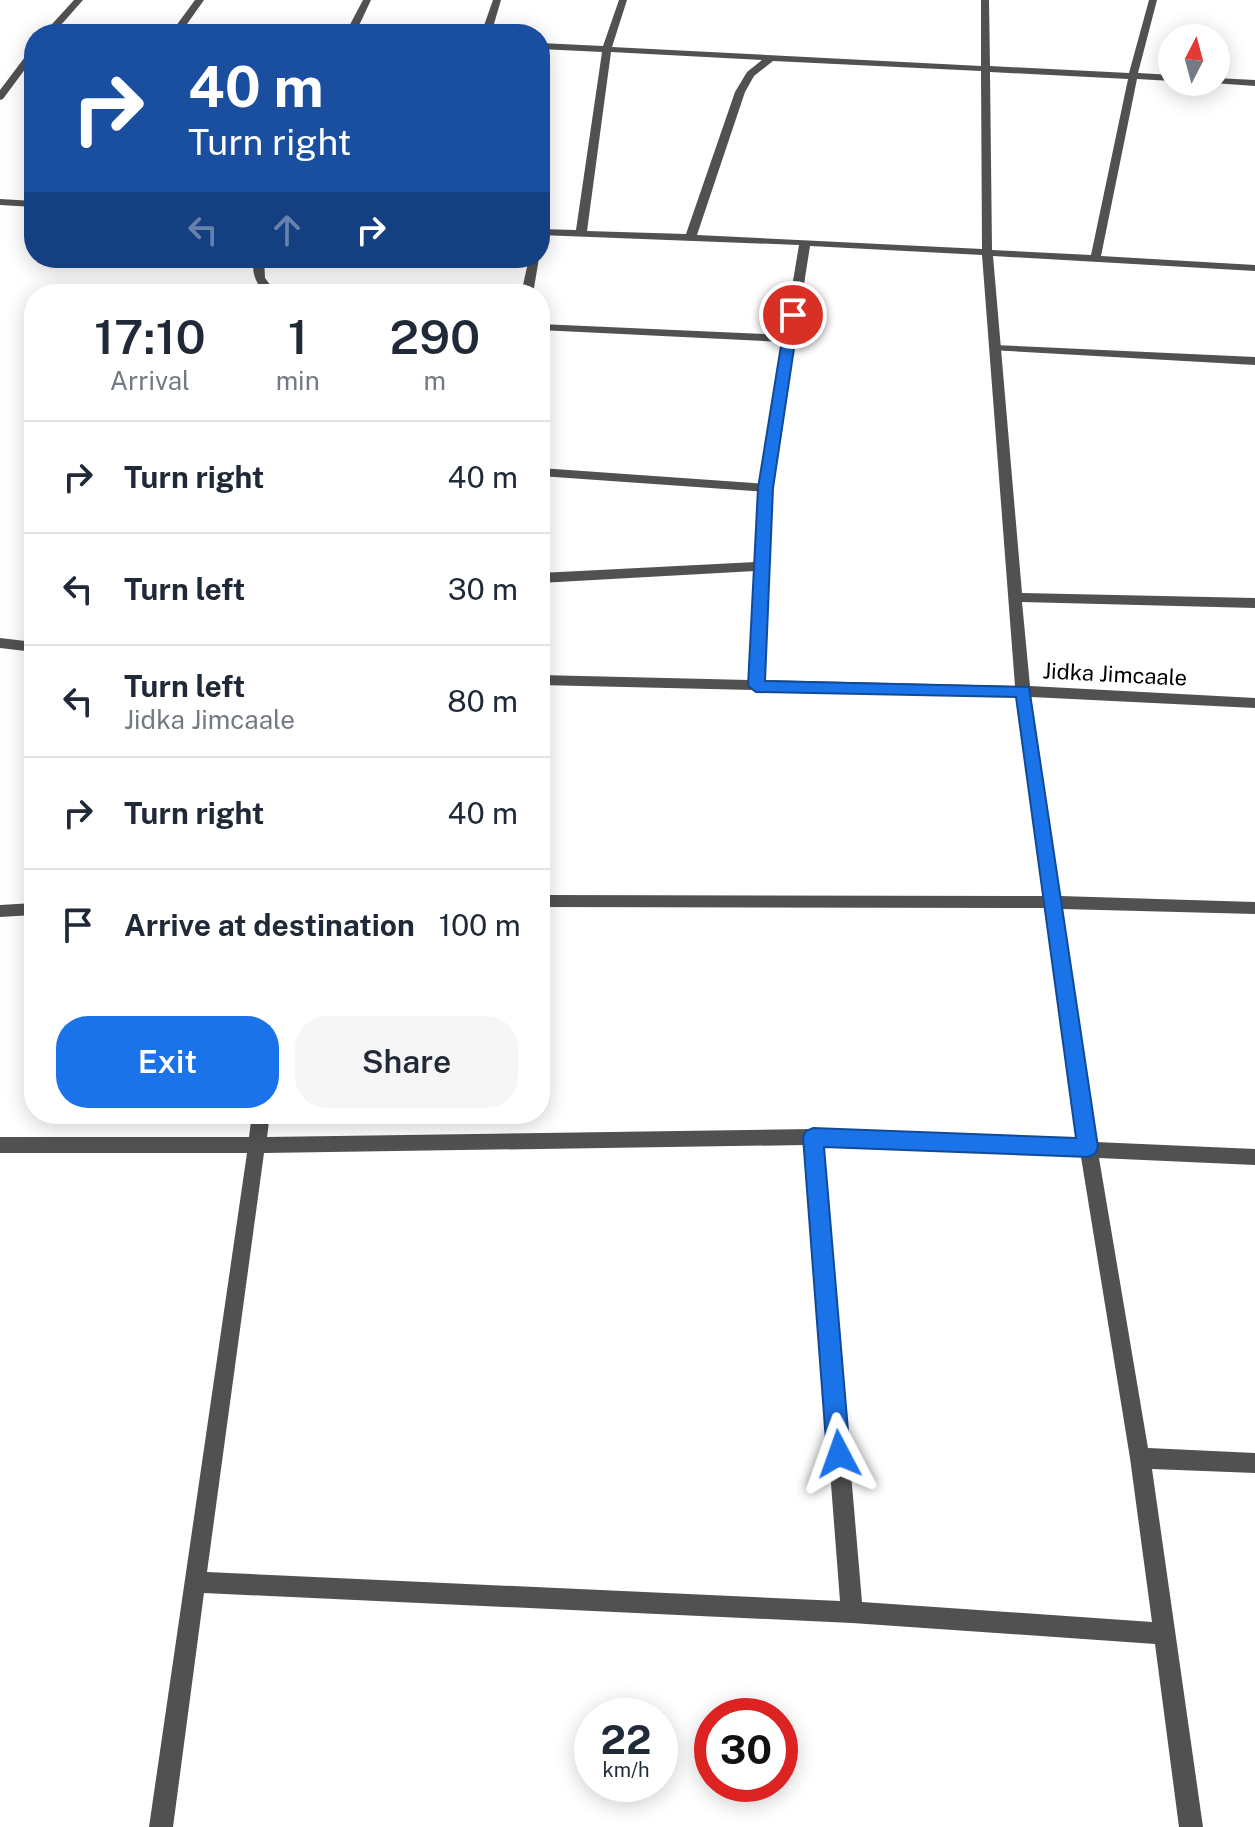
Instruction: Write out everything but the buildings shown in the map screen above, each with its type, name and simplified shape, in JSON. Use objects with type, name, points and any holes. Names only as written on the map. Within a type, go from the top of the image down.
[{"type":"street","points":[[57,24],[79,0]]},
{"type":"street","points":[[182,24],[200,0]]},
{"type":"street","points":[[355,24],[367,0]]},
{"type":"street","points":[[489,24],[497,0]]},
{"type":"street","points":[[581,234],[607,49],[623,0]]},
{"type":"street","points":[[985,0],[987,255],[1023,691],[1088,1147],[1140,1458],[1191,1827]]},
{"type":"street","points":[[1095,260],[1133,75],[1153,0]]},
{"type":"street","points":[[550,46],[1158,77]]},
{"type":"street","points":[[690,239],[740,92],[750,74],[771,58]]},
{"type":"street","points":[[0,97],[24,65]]},
{"type":"street","points":[[1230,82],[1255,83]]},
{"type":"street","points":[[0,202],[24,203]]},
{"type":"street","points":[[550,232],[805,242],[987,255],[1255,268]]},
{"type":"street","points":[[756,686],[766,488],[805,242]]},
{"type":"street","points":[[550,327],[789,339]]},
{"type":"street","points":[[994,348],[1255,361]]},
{"type":"street","points":[[550,473],[766,488]]},
{"type":"street","points":[[550,577],[761,566]]},
{"type":"street","points":[[1014,597],[1255,603]]},
{"type":"street","points":[[0,643],[24,646]]},
{"type":"street","name":"Jidka Jimcaale","points":[[550,680],[1023,691],[1255,703]]},
{"type":"street","points":[[550,901],[1053,902],[1255,908]]},
{"type":"street","points":[[0,911],[24,910]]},
{"type":"street","points":[[161,1827],[260,1124]]},
{"type":"street","points":[[813,1137],[852,1612]]},
{"type":"street","points":[[0,1145],[258,1145],[813,1137],[1088,1147],[1255,1157]]},
{"type":"street","points":[[1140,1458],[1255,1463]]},
{"type":"street","points":[[196,1582],[852,1612],[1164,1634]]},
{"type":"route","points":[[793,315],[766,488],[756,686],[1023,691],[1088,1147],[813,1137],[839,1454]]}]
